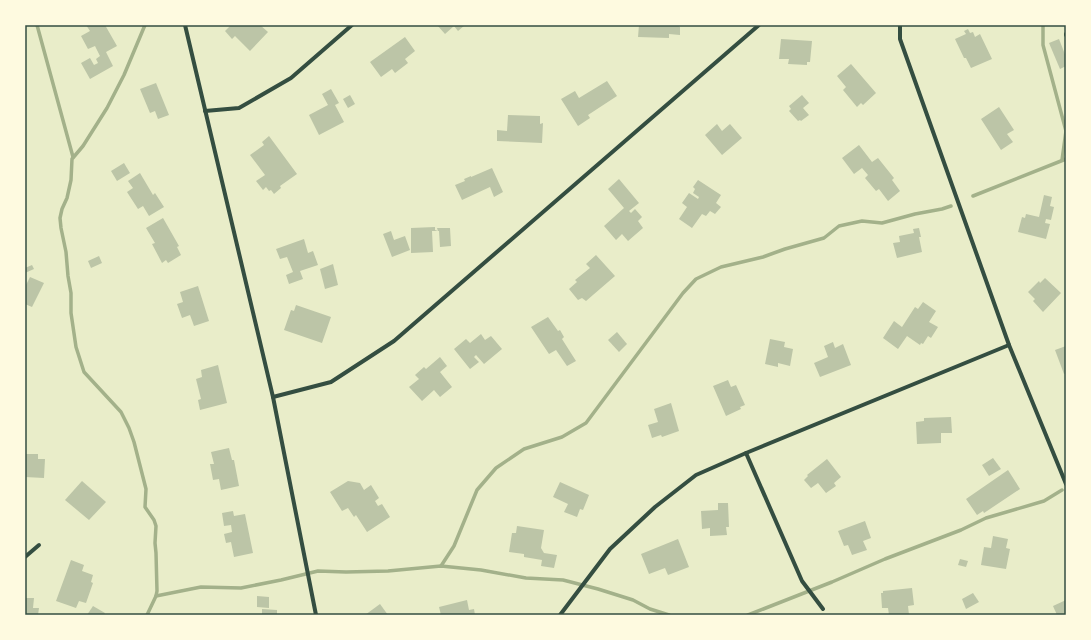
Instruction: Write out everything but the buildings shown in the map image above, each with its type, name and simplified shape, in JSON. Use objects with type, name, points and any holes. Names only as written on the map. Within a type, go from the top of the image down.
[{"type":"street","points":[[185,25],[274,397],[316,615]]},
{"type":"street","points":[[205,111],[239,108],[291,78],[352,25]]},
{"type":"street","points":[[274,397],[331,382],[394,341],[759,25]]},
{"type":"street","points":[[900,25],[900,39],[1009,345],[1066,484]]},
{"type":"street","points":[[560,615],[610,549],[655,507],[696,475],[1009,345]]},
{"type":"street","points":[[746,453],[802,581],[823,609]]},
{"type":"street","points":[[25,557],[39,544]]},
{"type":"waterway","points":[[37,25],[73,157]]},
{"type":"waterway","points":[[145,25],[124,75],[107,108],[83,146],[72,159],[71,180],[60,218],[66,252],[71,293],[71,313],[76,347],[84,372],[121,412],[129,428],[146,489],[145,507],[154,520],[156,526],[155,543],[157,591],[147,615]]},
{"type":"waterway","points":[[1043,25],[1043,45],[1066,131],[1062,160]]},
{"type":"waterway","points":[[973,196],[1066,159]]},
{"type":"waterway","points":[[441,566],[454,546],[477,490],[496,468],[524,449],[562,437],[586,423],[683,293],[696,279],[721,267],[763,257],[824,238],[839,226],[862,221],[882,223],[951,206]]},
{"type":"waterway","points":[[748,615],[832,582],[885,559],[961,530],[986,518],[1044,501],[1062,490]]},
{"type":"waterway","points":[[156,596],[201,587],[241,588],[318,571],[388,571],[441,566],[481,570],[526,578],[563,580],[633,600],[650,609],[669,615]]}]
